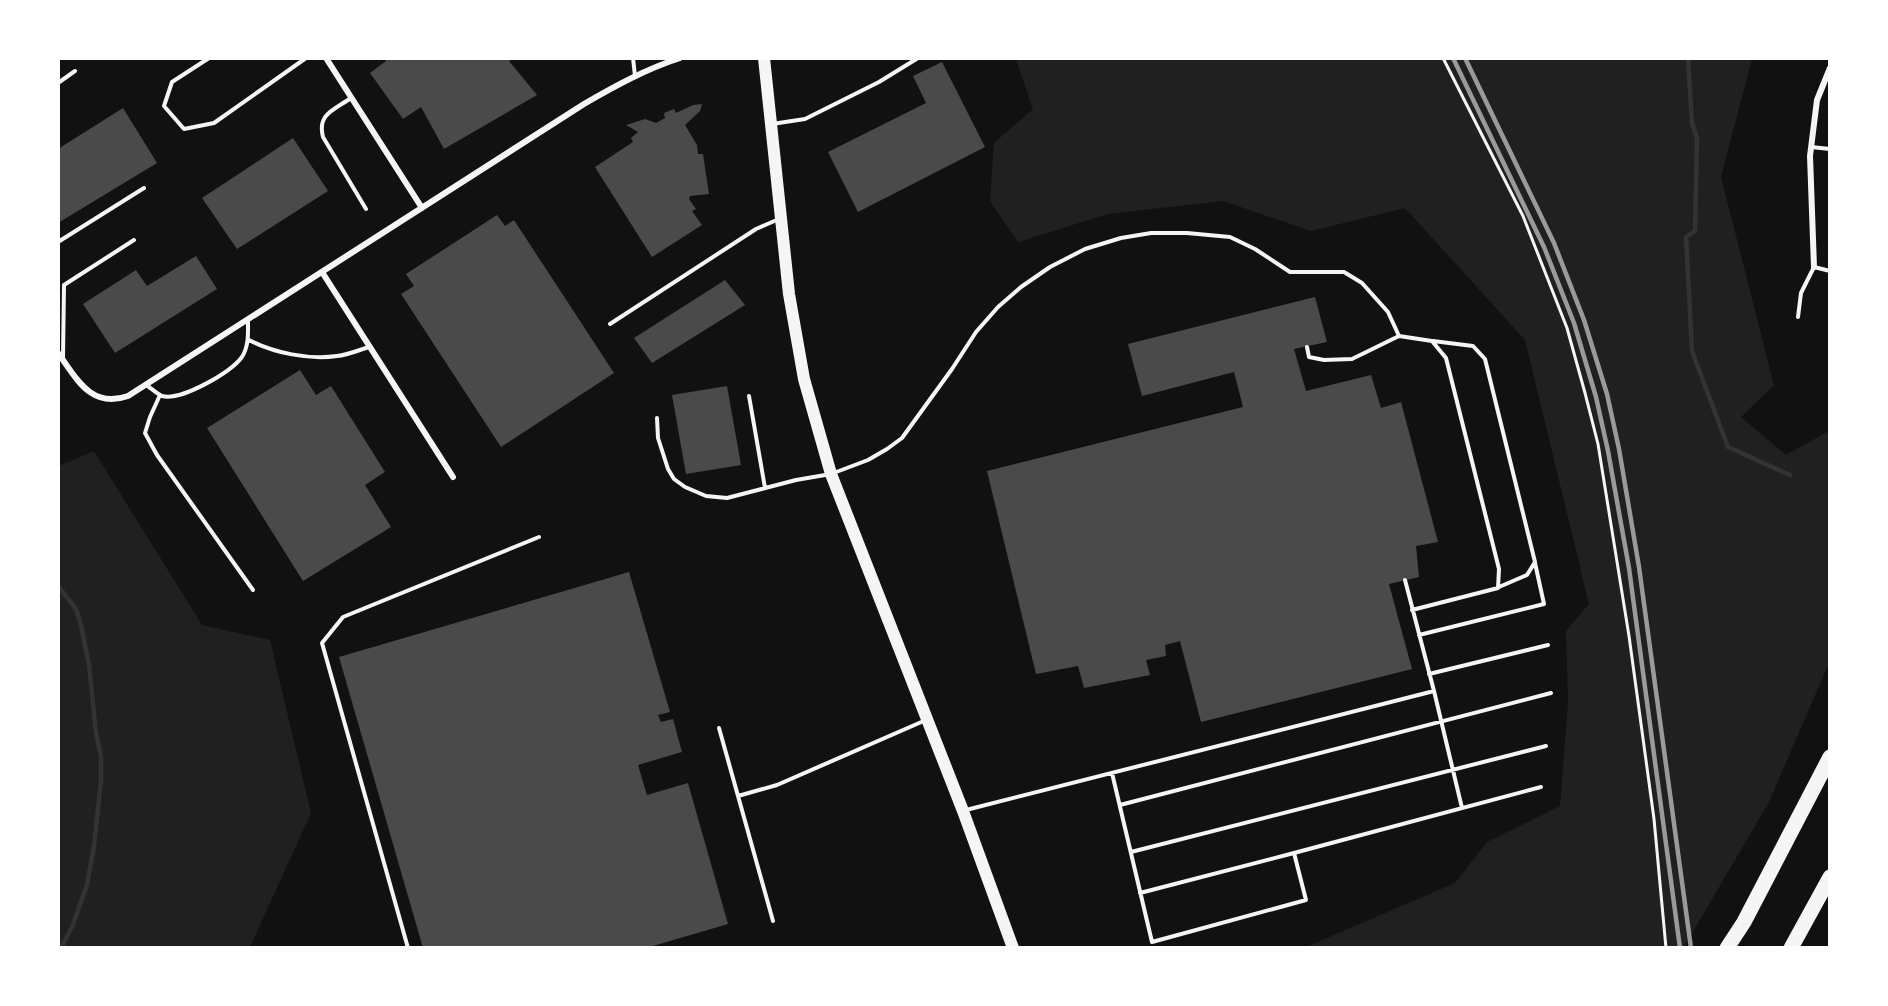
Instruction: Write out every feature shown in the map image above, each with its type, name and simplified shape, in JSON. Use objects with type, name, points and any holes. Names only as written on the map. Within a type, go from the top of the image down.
[{"type":"highway","points":[[1728,948],[1744,922],[1830,757]]},
{"type":"highway","points":[[1791,948],[1830,877]]},
{"type":"main road","points":[[764,58],[789,294],[804,379],[831,474],[1014,948]]},
{"type":"street","points":[[326,58],[422,208]]},
{"type":"street","points":[[61,356],[80,384],[99,398],[110,400],[128,396],[584,104],[635,76],[680,58]]},
{"type":"street","points":[[1814,267],[1810,156],[1817,100],[1830,68]]},
{"type":"street","points":[[322,273],[453,477]]},
{"type":"lane","points":[[209,58],[172,82],[164,106],[184,129],[214,123],[306,58]]},
{"type":"lane","points":[[633,58],[635,76]]},
{"type":"lane","points":[[771,124],[805,119],[879,82],[918,58]]},
{"type":"lane","points":[[58,83],[75,71]]},
{"type":"lane","points":[[351,98],[322,119],[320,127],[323,137],[366,208]]},
{"type":"lane","points":[[1812,147],[1830,149]]},
{"type":"lane","points":[[58,242],[144,188]]},
{"type":"lane","points":[[610,324],[756,229],[782,218]]},
{"type":"lane","points":[[657,418],[658,438],[668,469],[674,479],[685,487],[706,496],[727,498],[831,474],[868,460],[902,438],[976,332],[998,307],[1021,287],[1050,267],[1084,249],[1121,238],[1151,233],[1187,233],[1230,237],[1255,249],[1290,272],[1344,272],[1362,283],[1382,305],[1388,312],[1399,336]]},
{"type":"lane","points":[[61,356],[64,285],[134,240]]},
{"type":"lane","points":[[1798,316],[1801,293],[1814,267],[1830,271]]},
{"type":"lane","points":[[146,384],[160,395],[179,396],[205,384],[242,357],[249,340],[248,320]]},
{"type":"lane","points":[[1307,347],[1309,357],[1324,360],[1352,359],[1399,336],[1473,346],[1485,359],[1544,604],[1419,636]]},
{"type":"lane","points":[[249,340],[275,350],[318,357],[339,356],[369,346]]},
{"type":"lane","points":[[1432,341],[1446,358],[1499,569],[1498,588]]},
{"type":"lane","points":[[160,395],[145,433],[157,455],[252,590]]},
{"type":"lane","points":[[749,396],[765,488]]},
{"type":"lane","points":[[408,948],[321,643],[343,617],[539,537]]},
{"type":"lane","points":[[1412,610],[1498,588],[1527,575],[1535,562]]},
{"type":"lane","points":[[1405,580],[1462,808]]},
{"type":"lane","points":[[1429,674],[1548,645]]},
{"type":"lane","points":[[963,811],[1434,691]]},
{"type":"lane","points":[[1120,806],[1551,693]]},
{"type":"lane","points":[[738,796],[777,785],[927,719]]},
{"type":"lane","points":[[719,728],[773,921]]},
{"type":"lane","points":[[1131,852],[1546,746]]},
{"type":"lane","points":[[1112,772],[1152,942],[1306,900],[1294,853]]},
{"type":"lane","points":[[1140,892],[1541,787]]},
{"type":"path","points":[[1443,58],[1523,216],[1567,328],[1598,444],[1629,636],[1654,819],[1666,948]]},
{"type":"shaded area","points":[[1016,59],[1752,59],[1721,177],[1774,385],[1741,417],[1786,455],[1829,431],[1829,663],[1769,802],[1684,947],[1306,947],[1455,883],[1487,842],[1560,806],[1568,702],[1566,631],[1589,604],[1525,340],[1405,208],[1311,231],[1223,201],[1108,214],[1018,242],[990,201],[994,143],[1033,109]]},
{"type":"shaded area","points":[[94,451],[202,625],[270,640],[311,813],[250,947],[59,947],[59,466]]},
{"type":"building","points":[[384,58],[514,58],[509,61],[537,95],[444,149],[421,107],[403,119],[370,73],[386,61]]},
{"type":"building","points":[[942,62],[985,147],[858,212],[828,152],[926,103],[913,76]]},
{"type":"building","points":[[702,104],[700,111],[685,125],[697,145],[698,154],[703,154],[709,194],[690,196],[689,199],[696,209],[692,211],[702,225],[652,257],[595,167],[633,142],[631,138],[638,132],[626,125],[645,119],[656,123],[665,118],[664,113],[674,109],[676,113],[693,105]]},
{"type":"building","points":[[123,108],[157,163],[58,223],[58,149]]},
{"type":"building","points":[[293,138],[328,191],[237,249],[202,198]]},
{"type":"building","points":[[497,215],[505,226],[514,220],[614,373],[501,447],[401,294],[414,286],[406,274]]},
{"type":"building","points":[[196,256],[217,289],[115,353],[83,304],[136,270],[147,286]]},
{"type":"building","points":[[725,280],[745,305],[652,363],[634,338]]},
{"type":"building","points":[[1315,297],[1327,342],[1294,349],[1306,391],[1371,375],[1381,408],[1401,402],[1438,542],[1416,546],[1419,577],[1389,584],[1412,669],[1201,722],[1180,641],[1165,645],[1166,656],[1146,660],[1150,675],[1084,688],[1078,666],[1036,674],[987,471],[1243,407],[1234,372],[1142,396],[1128,344]]},
{"type":"building","points":[[300,370],[316,395],[331,386],[385,472],[365,485],[391,527],[303,581],[207,428]]},
{"type":"building","points":[[727,386],[741,465],[686,474],[672,395]]},
{"type":"building","points":[[629,572],[670,712],[658,715],[661,722],[673,719],[682,752],[638,765],[647,795],[688,783],[728,924],[646,948],[423,948],[339,657]]},
{"type":"waterway","points":[[1688,58],[1692,123],[1697,138],[1695,231],[1686,237],[1692,351],[1728,447],[1790,475]]},
{"type":"waterway","points":[[58,586],[76,609],[81,625],[89,665],[96,733],[101,757],[101,781],[94,846],[87,885],[72,927],[61,948]]},
{"type":"railway","points":[[1453,58],[1544,247],[1574,323],[1596,397],[1629,568],[1680,948]]},
{"type":"railway","points":[[1465,58],[1554,243],[1584,320],[1607,394],[1639,567],[1691,948]]}]
